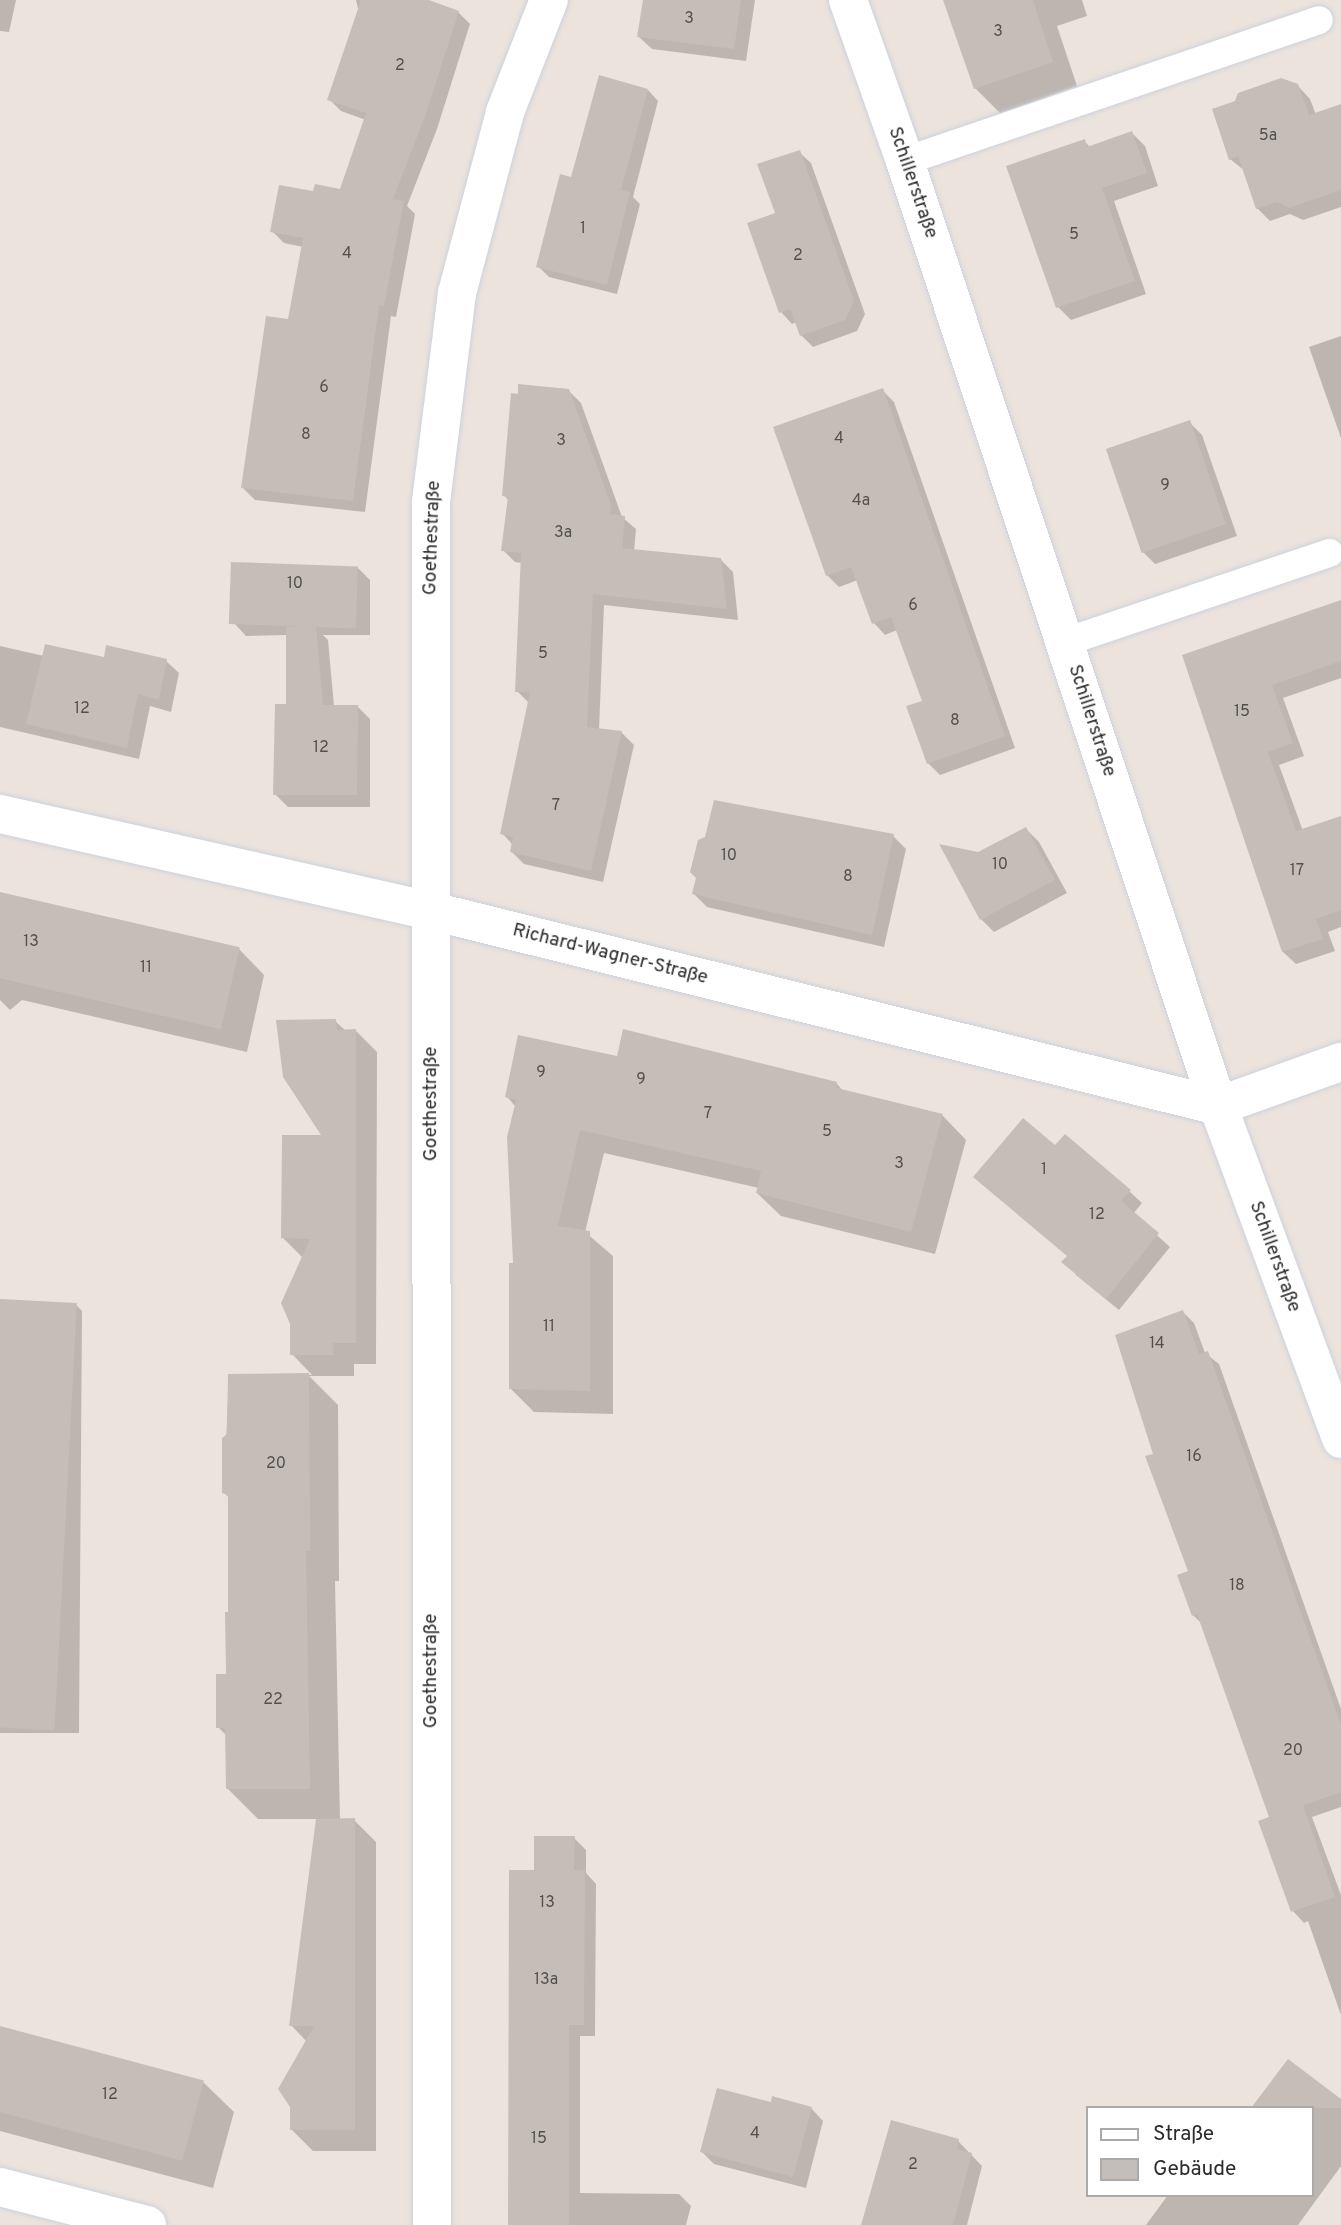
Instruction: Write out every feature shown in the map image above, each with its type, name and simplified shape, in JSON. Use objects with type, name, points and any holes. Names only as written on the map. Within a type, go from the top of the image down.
[{"type":"street","name":"Goethestraße","points":[[432,2225],[431,502],[457,293],[505,112],[549,0]]},
{"type":"street","name":"Schillerstraße","points":[[848,0],[905,161],[1218,1106],[1341,1439]]},
{"type":"street","name":"Richard-Wagner-Straße","points":[[0,814],[432,911],[1218,1106]]},
{"type":"street","points":[[1218,1106],[1341,1062]]},
{"type":"street","points":[[0,2187],[147,2225]]},
{"type":"lane","points":[[905,161],[1319,20]]},
{"type":"lane","points":[[1065,642],[1329,553]]},
{"type":"building","points":[[361,0],[429,0],[459,11],[425,116],[393,199],[404,201],[384,306],[379,305],[353,501],[241,488],[266,316],[288,319],[303,238],[270,232],[279,185],[313,191],[315,184],[340,189],[366,113],[327,100]]},
{"type":"building","points":[[643,0],[741,0],[734,49],[637,37]]},
{"type":"building","points":[[943,0],[1033,0],[1053,62],[974,89]]},
{"type":"building","points":[[599,75],[648,89],[621,190],[630,192],[607,285],[536,267],[560,174],[571,177]]},
{"type":"building","points":[[1281,78],[1298,84],[1309,115],[1341,104],[1341,190],[1289,208],[1277,202],[1256,209],[1238,156],[1229,160],[1212,109],[1235,101],[1238,93]]},
{"type":"building","points":[[1132,131],[1147,173],[1102,188],[1135,281],[1056,308],[1006,166],[1085,139],[1087,147]]},
{"type":"building","points":[[800,150],[854,301],[845,320],[800,336],[790,309],[779,313],[747,223],[775,213],[757,164]]},
{"type":"building","points":[[518,384],[569,389],[611,505],[610,514],[625,516],[622,548],[721,558],[727,609],[593,594],[587,727],[622,731],[591,871],[510,852],[513,837],[500,834],[530,692],[515,692],[521,553],[501,551],[508,497],[502,496],[511,393],[518,394]]},
{"type":"building","points":[[883,388],[1005,736],[927,764],[906,706],[922,701],[891,617],[872,624],[851,567],[826,576],[773,427]]},
{"type":"building","points":[[1190,420],[1226,524],[1142,553],[1106,449]]},
{"type":"building","points":[[231,562],[358,566],[356,628],[229,624]]},
{"type":"building","points":[[1341,600],[1341,661],[1272,685],[1293,743],[1268,752],[1296,831],[1341,816],[1341,910],[1316,919],[1323,939],[1282,952],[1182,655]]},
{"type":"building","points":[[316,625],[323,705],[358,705],[357,795],[273,795],[275,704],[286,704],[286,627]]},
{"type":"building","points":[[45,644],[104,657],[106,645],[167,659],[159,700],[138,694],[127,748],[26,724]]},
{"type":"building","points":[[714,800],[894,834],[872,935],[692,894],[696,878],[690,872],[698,840],[705,837]]},
{"type":"building","points":[[1026,827],[1055,880],[980,920],[939,844],[978,852]]},
{"type":"building","points":[[0,892],[240,947],[221,1029],[0,978]]},
{"type":"building","points":[[336,1019],[337,1030],[356,1029],[356,1343],[333,1343],[334,1355],[290,1355],[290,1324],[281,1303],[310,1239],[281,1238],[282,1135],[321,1135],[283,1077],[276,1020]]},
{"type":"building","points":[[623,1029],[837,1082],[837,1088],[943,1114],[911,1232],[756,1193],[761,1171],[580,1130],[558,1226],[590,1231],[590,1391],[509,1389],[509,1263],[513,1263],[507,1137],[516,1100],[505,1097],[518,1035],[617,1056]]},
{"type":"building","points":[[1023,1118],[1055,1145],[1065,1134],[1131,1190],[1121,1201],[1159,1233],[1106,1299],[1061,1262],[1067,1256],[973,1177]]},
{"type":"building","points":[[0,1299],[77,1303],[54,1730],[0,1728]]},
{"type":"building","points":[[1183,1310],[1199,1354],[1208,1351],[1341,1725],[1341,1792],[1303,1805],[1335,1897],[1291,1912],[1258,1821],[1269,1817],[1197,1614],[1192,1616],[1177,1575],[1188,1571],[1145,1456],[1153,1454],[1115,1335]]},
{"type":"building","points":[[309,1373],[310,1551],[306,1551],[310,1789],[226,1789],[225,1728],[216,1728],[216,1674],[226,1674],[228,1495],[222,1493],[222,1438],[227,1434],[228,1374]]},
{"type":"building","points":[[355,1818],[355,2130],[290,2130],[290,2107],[278,2089],[314,2026],[289,2026],[316,1819]]},
{"type":"building","points":[[534,1836],[575,1836],[574,1870],[585,1870],[584,2025],[569,2025],[569,2225],[508,2225],[509,1870],[534,1870]]},
{"type":"building","points":[[0,2026],[204,2081],[182,2161],[0,2112]]},
{"type":"building","points":[[1288,2059],[1341,2099],[1341,2108],[1253,2106]]},
{"type":"building","points":[[717,2088],[771,2102],[772,2096],[812,2107],[793,2177],[700,2152]]},
{"type":"building","points":[[891,2120],[959,2139],[957,2149],[972,2153],[953,2225],[861,2225]]}]
